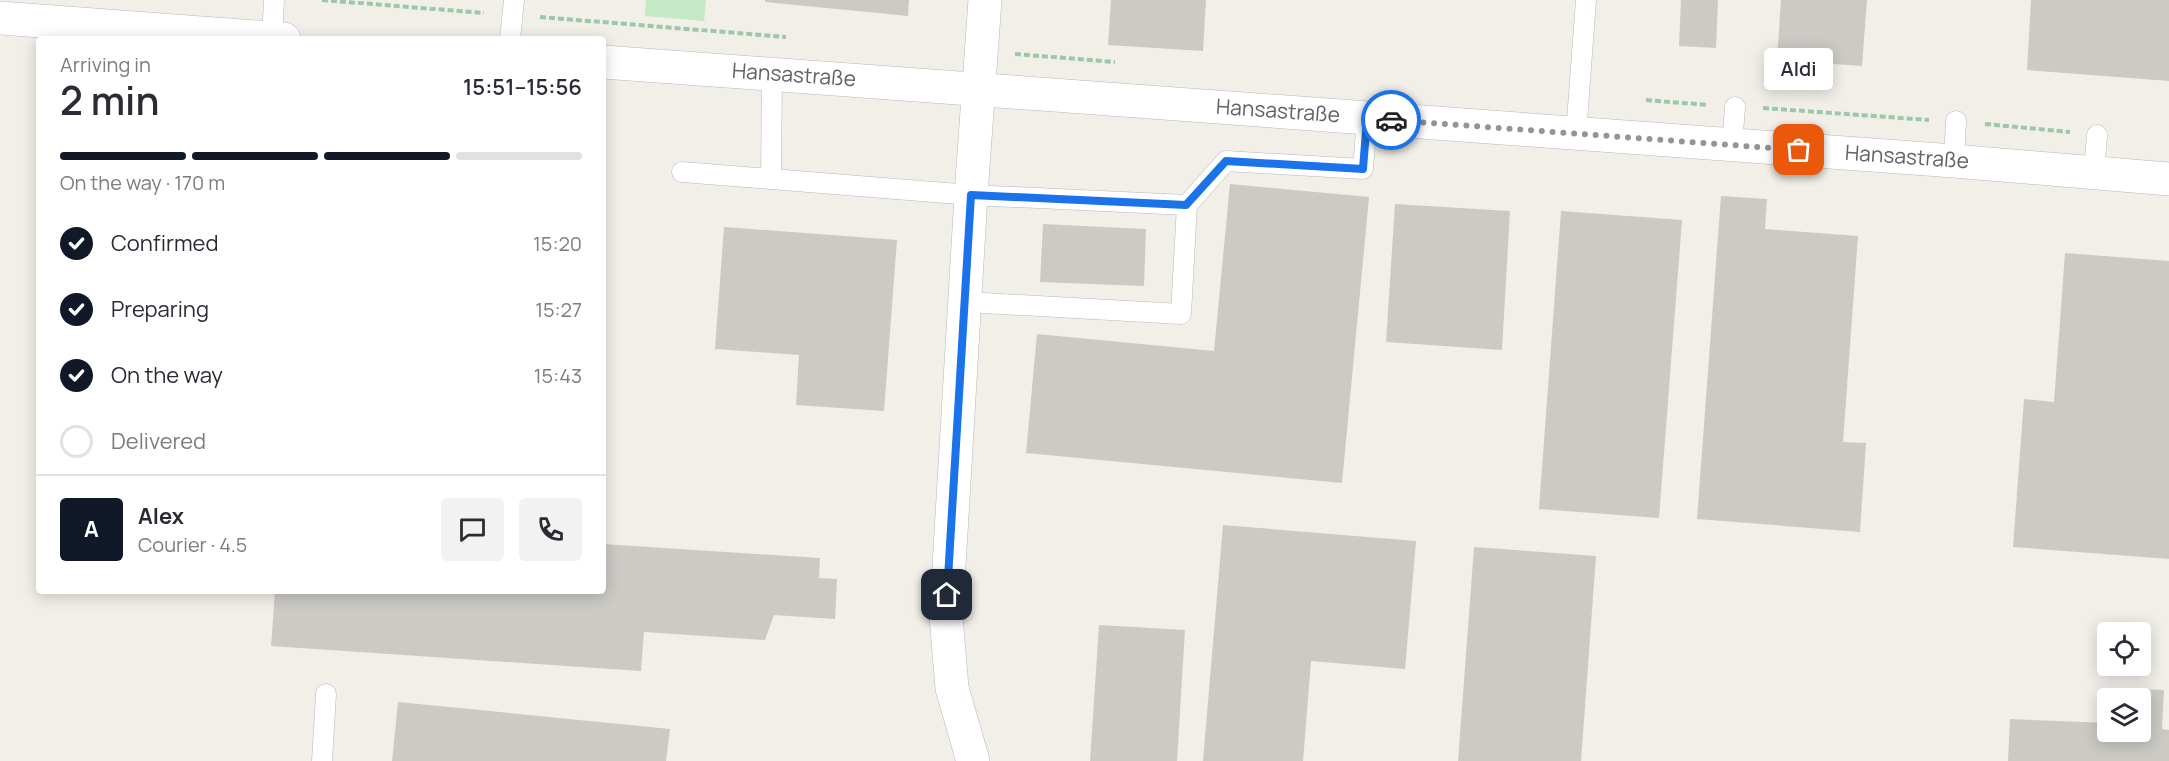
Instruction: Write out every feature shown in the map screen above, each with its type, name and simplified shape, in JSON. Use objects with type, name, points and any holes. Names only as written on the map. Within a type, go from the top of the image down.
[{"type":"street","points":[[973,761],[952,688],[946,617],[985,0]]},
{"type":"street","points":[[0,18],[238,36]]},
{"type":"street","name":"Hansastraße","points":[[606,62],[978,88],[2169,179]]},
{"type":"lane","points":[[274,0],[278,36]]},
{"type":"lane","points":[[1576,135],[1586,0]]},
{"type":"lane","points":[[510,36],[512,7]]},
{"type":"lane","points":[[771,179],[772,74]]},
{"type":"lane","points":[[1732,145],[1735,106]]},
{"type":"lane","points":[[965,302],[1181,314],[1186,205],[1226,161],[1363,169],[1367,118]]},
{"type":"lane","points":[[1954,161],[1956,121]]},
{"type":"lane","points":[[2094,173],[2097,135]]},
{"type":"lane","points":[[682,172],[971,195],[1186,205]]},
{"type":"lane","points":[[322,761],[327,694]]},
{"type":"path","points":[[322,0],[512,7],[787,38]]},
{"type":"path","points":[[981,51],[1122,62]]},
{"type":"path","points":[[1645,100],[1956,121],[2097,135]]},
{"type":"green space","points":[[646,0],[706,0],[704,21],[645,16]]},
{"type":"building","points":[[765,0],[909,0],[908,16],[765,2]]},
{"type":"building","points":[[1111,0],[1206,0],[1203,51],[1108,45]]},
{"type":"building","points":[[1681,0],[1718,0],[1716,48],[1679,46]]},
{"type":"building","points":[[1781,0],[1867,0],[1862,66],[1777,60]]},
{"type":"building","points":[[2031,0],[2169,0],[2169,81],[2027,70]]},
{"type":"building","points":[[1230,184],[1369,197],[1342,483],[1026,453],[1037,334],[1214,351]]},
{"type":"building","points":[[1721,196],[1767,199],[1765,229],[1858,236],[1843,442],[1866,443],[1860,532],[1697,519]]},
{"type":"building","points":[[1395,204],[1510,211],[1502,350],[1386,342]]},
{"type":"building","points":[[1561,211],[1682,220],[1659,518],[1539,509]]},
{"type":"building","points":[[1043,224],[1146,229],[1144,286],[1040,282]]},
{"type":"building","points":[[724,227],[897,240],[884,411],[796,405],[799,355],[715,349]]},
{"type":"building","points":[[2065,253],[2169,261],[2169,559],[2013,547],[2024,399],[2054,402]]},
{"type":"building","points":[[1223,525],[1416,541],[1405,669],[1311,661],[1303,761],[1203,761]]},
{"type":"building","points":[[606,544],[820,558],[819,578],[837,579],[835,619],[774,615],[765,640],[644,632],[641,671],[271,646],[275,594],[606,594]]},
{"type":"building","points":[[1474,547],[1596,556],[1581,761],[1458,761]]},
{"type":"building","points":[[1099,625],[1185,630],[1177,761],[1090,761]]},
{"type":"building","points":[[2151,690],[2164,690],[2162,729],[2169,730],[2169,761],[2008,761],[2010,719],[2097,723],[2097,742],[2151,742]]},
{"type":"building","points":[[398,702],[670,729],[666,761],[392,761]]},
{"type":"way so far","points":[[1391,120],[1799,150]]},
{"type":"place","name":"Aldi","points":[[1799,150]]},
{"type":"route","points":[[947,595],[971,195],[1186,205],[1226,161],[1363,169],[1367,118],[1391,120]]}]
